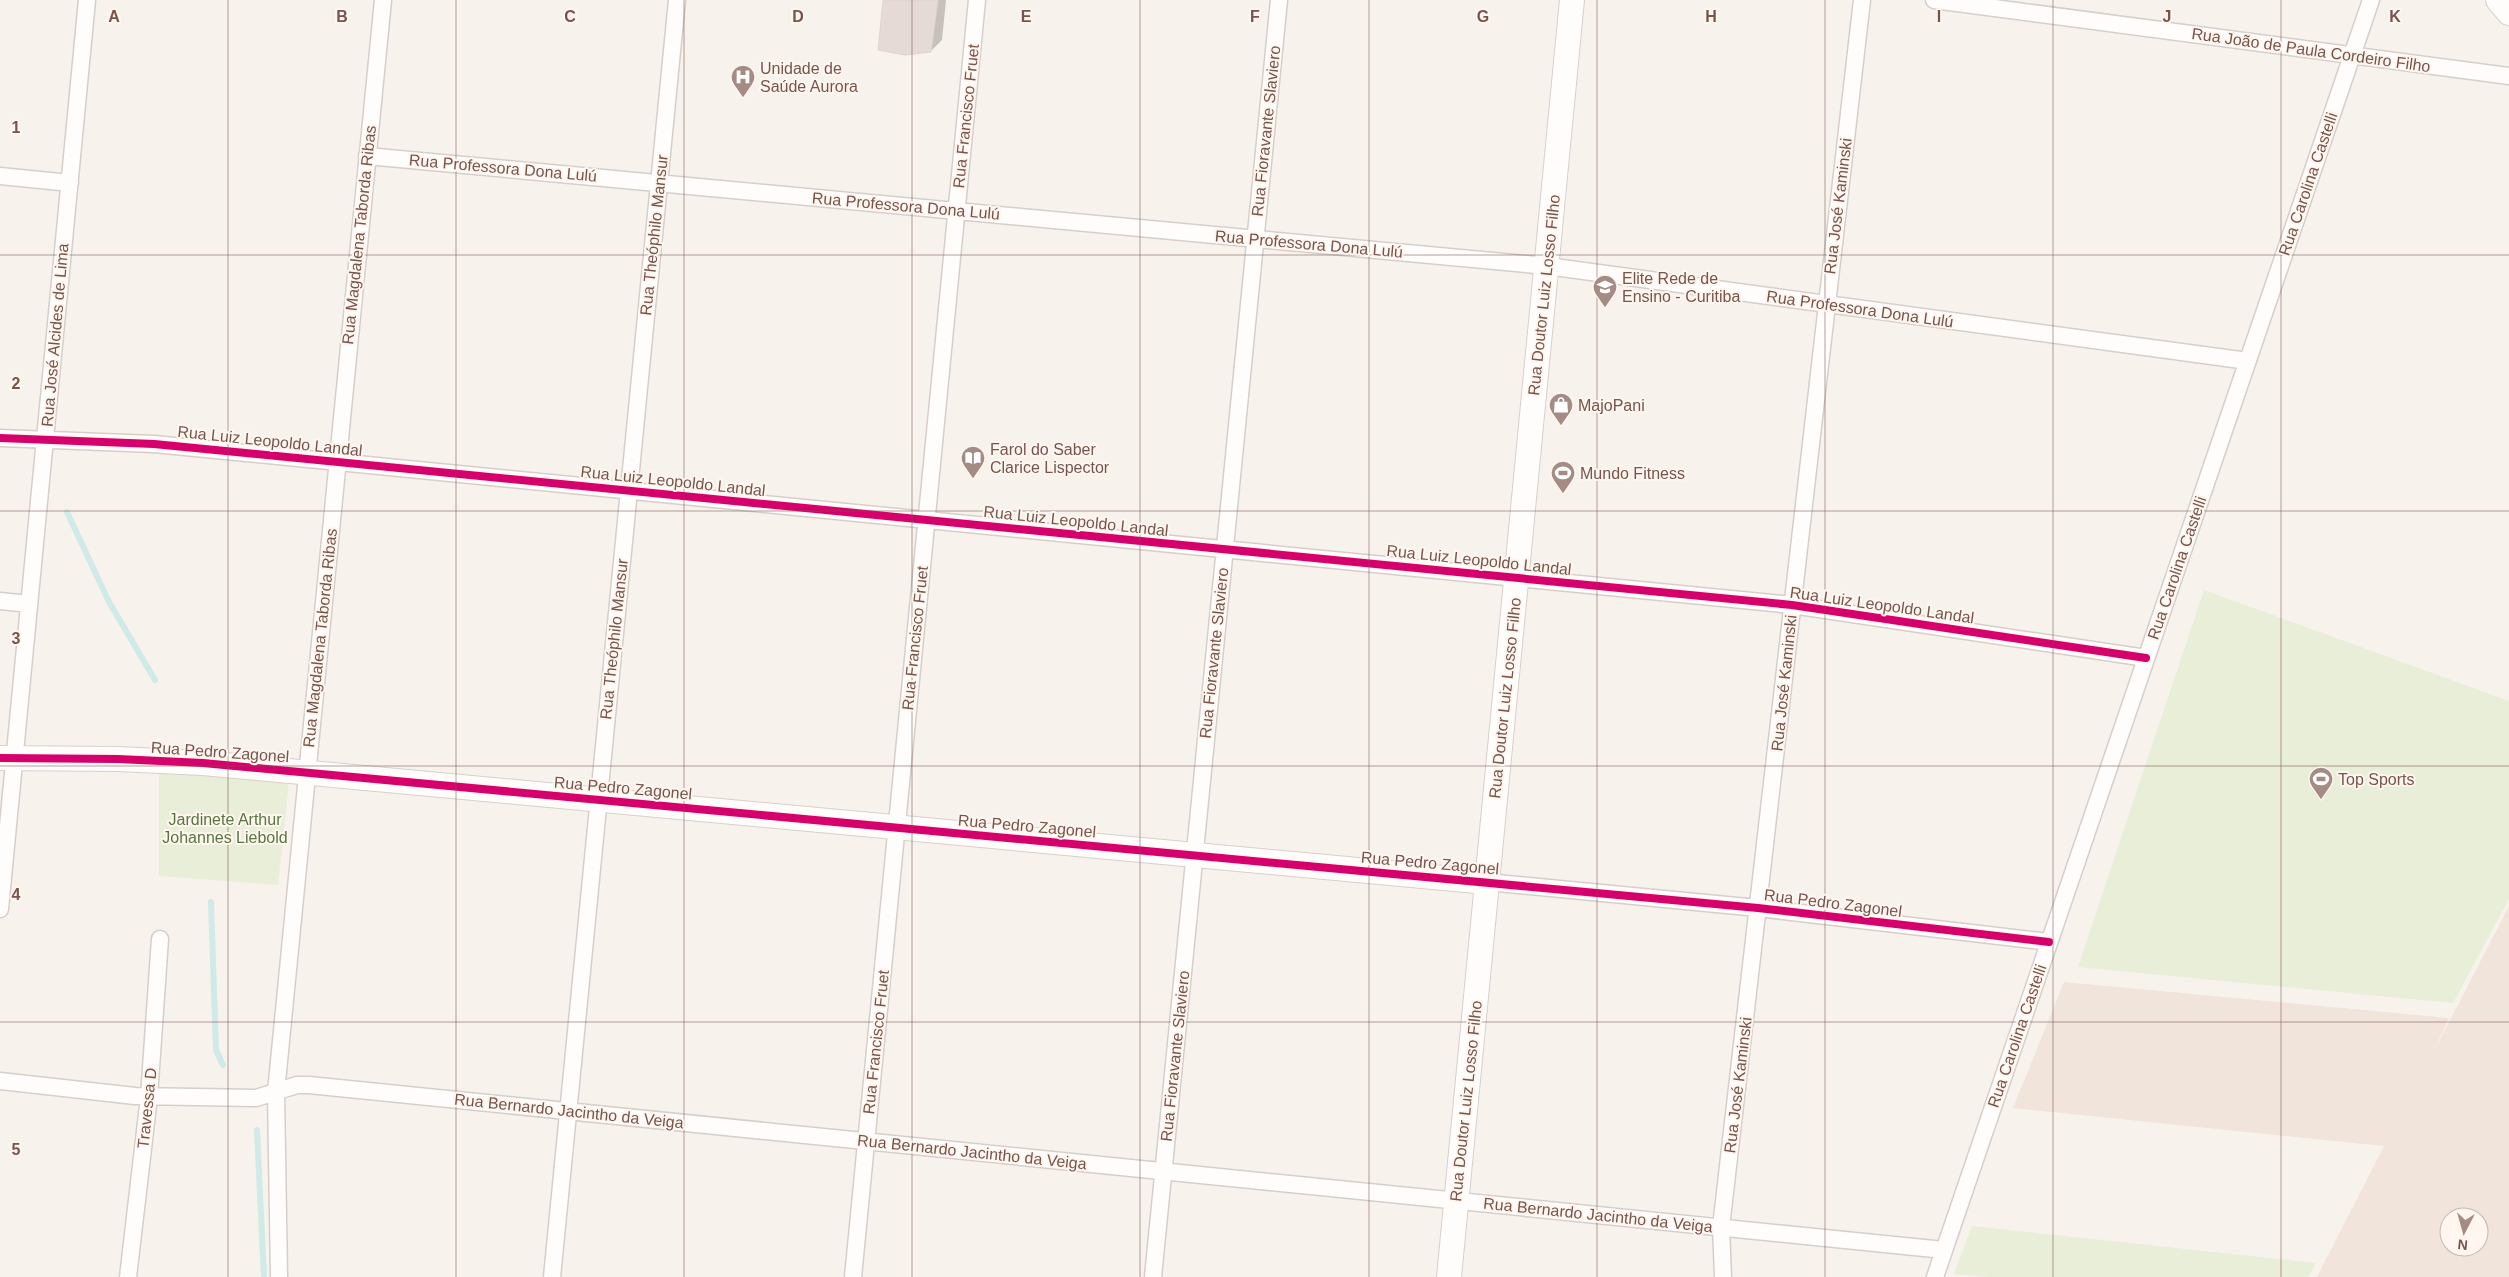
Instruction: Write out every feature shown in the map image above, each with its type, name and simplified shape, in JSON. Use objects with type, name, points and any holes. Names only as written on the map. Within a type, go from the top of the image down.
[{"type":"street","name":"Rua José Alcides de Lima","points":[[0,909],[7,759],[29,604],[87,0]]},
{"type":"street","name":"Rua Magdalena Taborda Ribas","points":[[279,1277],[276,1092],[383,0]]},
{"type":"street","name":"Rua Theóphilo Mansur","points":[[552,1277],[677,0]]},
{"type":"street","name":"Rua Francisco Fruet","points":[[853,1277],[977,0]]},
{"type":"street","name":"Rua Fioravante Slaviero","points":[[1153,1277],[1279,0]]},
{"type":"street","name":"Rua Doutor Luiz Losso Filho","points":[[1449,1277],[1572,0]]},
{"type":"street","name":"Rua José Kaminski","points":[[1723,1277],[1722,1227],[1862,0]]},
{"type":"street","name":"Rua João de Paula Cordeiro Filho","points":[[1934,0],[2509,76]]},
{"type":"street","name":"Rua Carolina Castelli","points":[[1935,1277],[2371,0]]},
{"type":"street","points":[[2498,0],[2509,13]]},
{"type":"street","name":"Rua Professora Dona Lulú","points":[[367,156],[1547,266],[2248,361]]},
{"type":"street","points":[[0,176],[70,182]]},
{"type":"street","name":"Rua Luiz Leopoldo Landal","points":[[0,438],[154,444],[1792,605],[2146,658]]},
{"type":"street","points":[[0,601],[29,604]]},
{"type":"street","name":"Rua Pedro Zagonel","points":[[7,759],[161,760],[307,773],[1758,908],[2049,942]]},
{"type":"street","name":"Travessa D","points":[[128,1277],[149,1097],[160,939]]},
{"type":"street","name":"Rua Bernardo Jacintho da Veiga","points":[[0,1081],[149,1097],[256,1098],[297,1085],[308,1085],[1944,1250]]},
{"type":"shaded area","points":[[2509,906],[2509,1277],[2317,1277],[2384,1146],[2013,1108],[2064,982],[2449,1018],[2432,1055]]},
{"type":"green space","name":"Top Sports","points":[[2204,590],[2509,701],[2509,899],[2453,1003],[2078,967]]},
{"type":"green space","name":"Jardinete Arthur Johannes Liebold","points":[[159,769],[289,782],[278,885],[159,876]]},
{"type":"green space","points":[[1972,1226],[2316,1263],[2308,1277],[1988,1277],[1954,1274]]},
{"type":"building","points":[[883,0],[938,0],[931,52],[905,55],[878,50]]},
{"type":"waterway","points":[[67,512],[109,602],[155,680]]},
{"type":"waterway","points":[[211,902],[216,1050],[223,1065]]},
{"type":"waterway","points":[[257,1130],[264,1277]]},
{"type":"cycle path","points":[[0,438],[154,444],[1792,605],[2146,658]]},
{"type":"cycle path","points":[[0,758],[118,759],[203,763],[1758,908],[2049,942]]},
{"type":"place","name":"Unidade de Saúde Aurora","points":[[743,98]]},
{"type":"place","name":"Elite Rede de Ensino - Curitiba","points":[[1605,308]]},
{"type":"place","name":"MajoPani","points":[[1561,426]]},
{"type":"place","name":"Farol do Saber Clarice Lispector","points":[[973,479]]},
{"type":"place","name":"Mundo Fitness","points":[[1563,494]]},
{"type":"place","name":"Top Sports","points":[[2321,800]]}]
